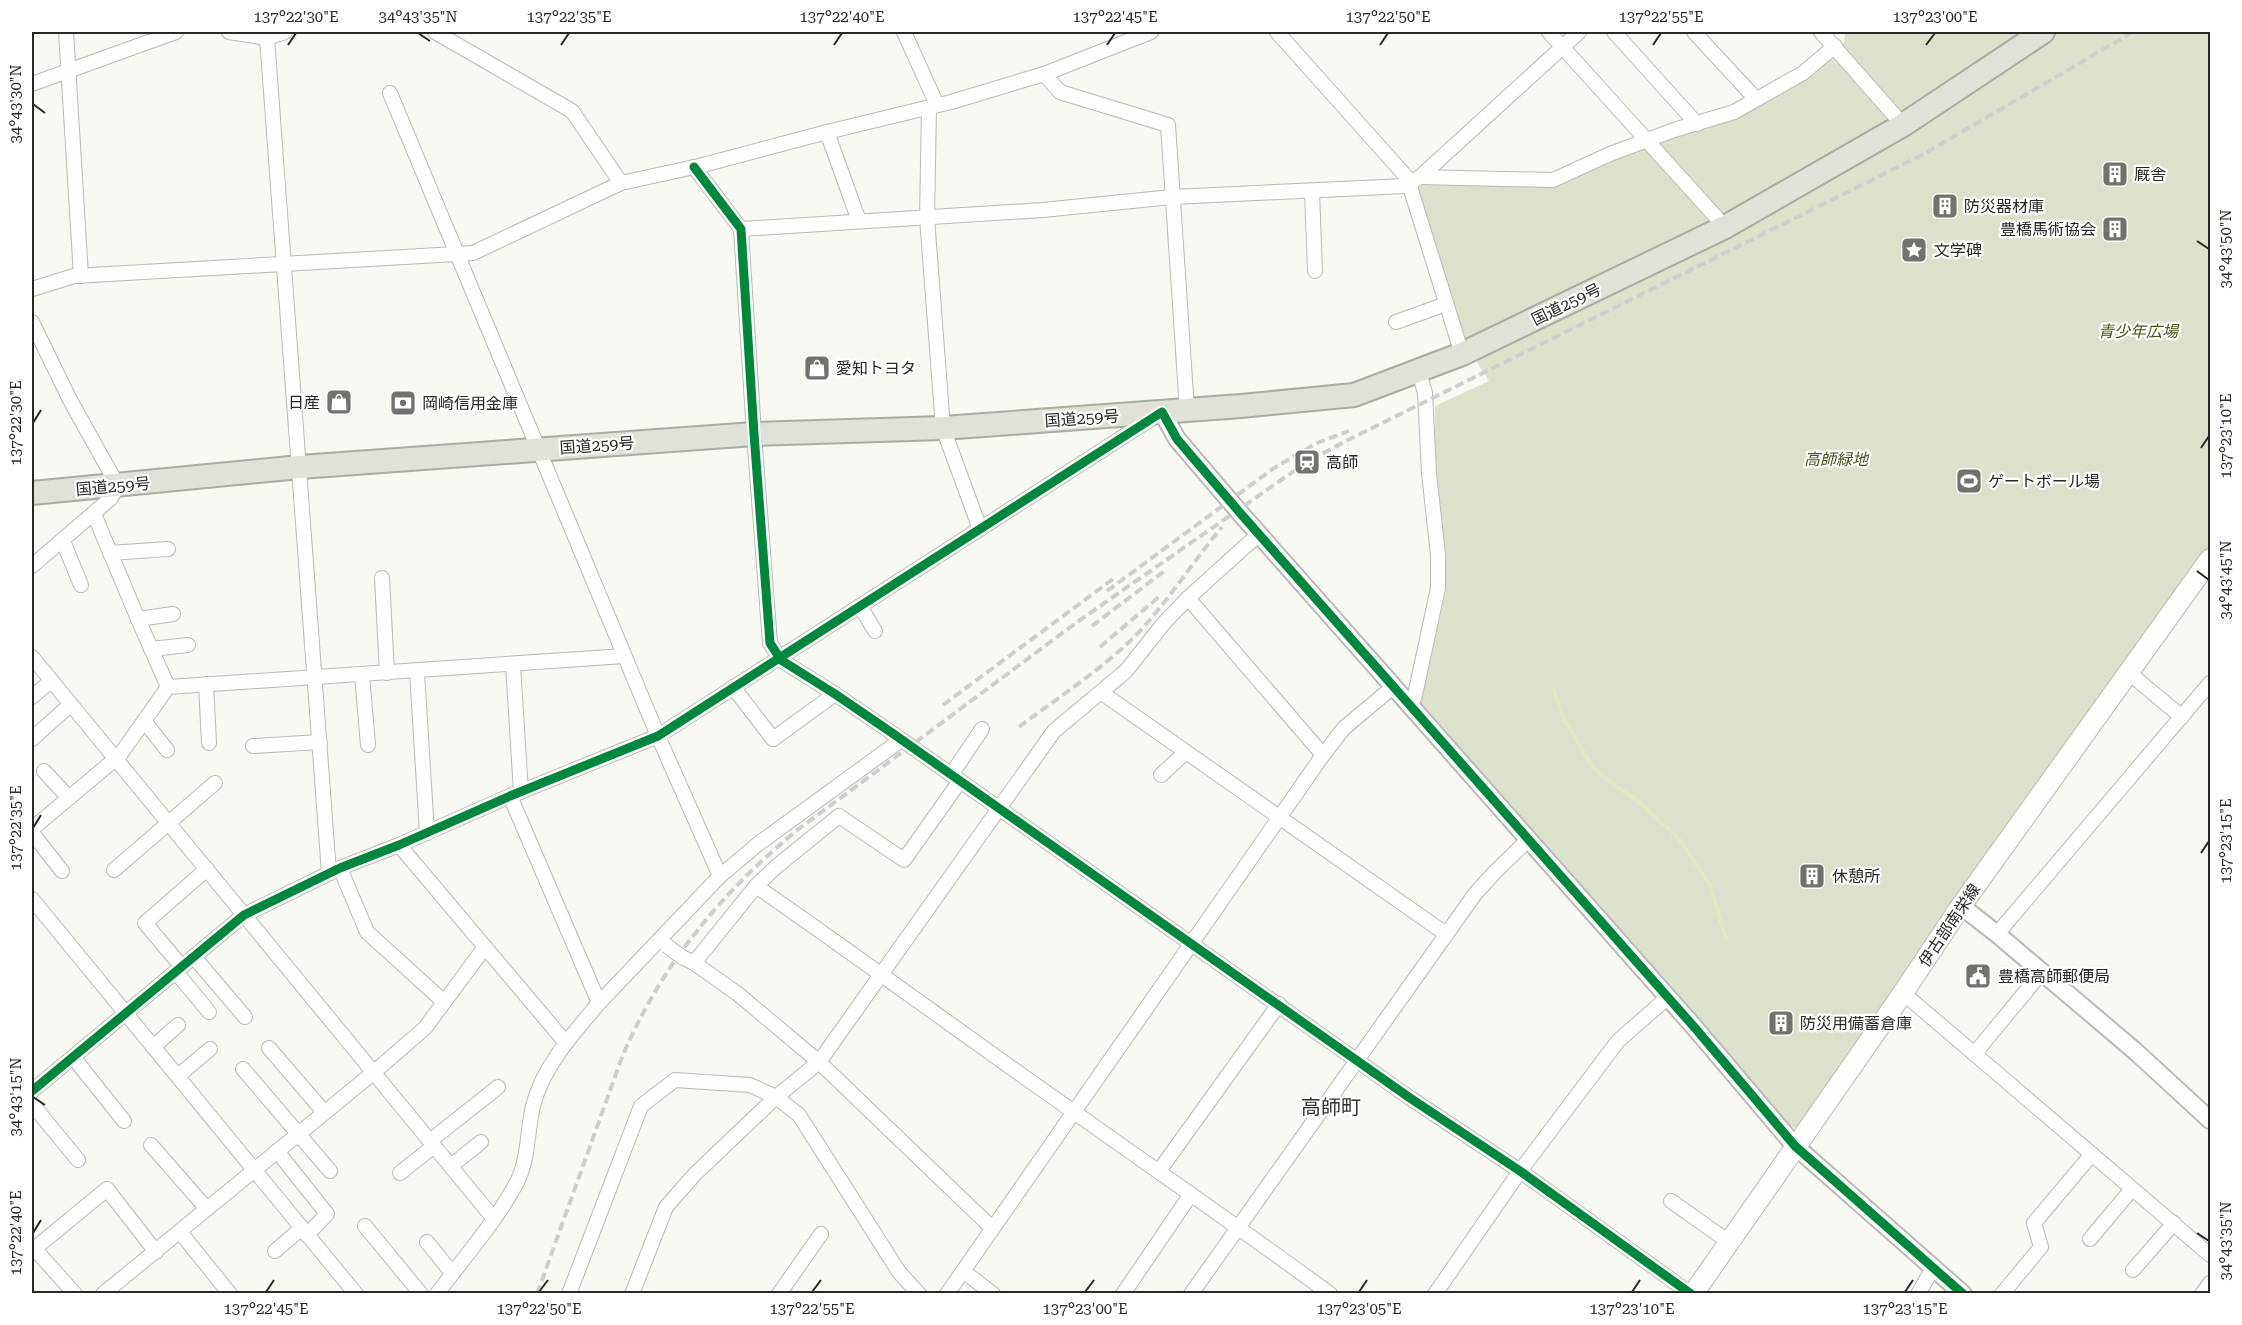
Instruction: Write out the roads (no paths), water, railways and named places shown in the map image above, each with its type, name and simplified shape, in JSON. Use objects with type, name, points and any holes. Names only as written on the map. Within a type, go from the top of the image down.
[{"type":"highway","name":"国道259号","points":[[32,494],[300,467],[753,434],[943,428],[1354,396],[1462,354],[1725,226],[1903,125],[2043,32]]},
{"type":"main road","name":"伊古部南栄線","points":[[1695,1293],[1961,906],[2211,559]]},
{"type":"street","points":[[66,32],[81,276]]},
{"type":"street","points":[[32,84],[176,32]]},
{"type":"street","points":[[229,32],[267,38],[285,32]]},
{"type":"street","points":[[435,32],[572,111],[621,183]]},
{"type":"street","points":[[904,32],[933,107],[927,218],[943,428],[980,529]]},
{"type":"street","points":[[32,289],[81,276],[473,253],[621,183],[933,107],[1044,74],[1151,32]]},
{"type":"street","points":[[1276,32],[1416,179],[1553,180],[1647,140],[1734,112],[1755,98],[1803,73],[1835,46]]},
{"type":"street","points":[[1549,32],[1725,226]]},
{"type":"street","points":[[741,229],[927,218],[1172,197],[1405,186],[1416,179],[1579,32]]},
{"type":"street","points":[[1614,32],[1697,124]]},
{"type":"street","points":[[1694,32],[1755,98]]},
{"type":"street","points":[[1821,32],[1903,125]]},
{"type":"street","points":[[267,38],[282,264],[300,467],[320,742],[335,870],[367,932],[444,1002]]},
{"type":"street","points":[[1044,74],[1060,92],[1168,125],[1187,410]]},
{"type":"street","points":[[390,93],[624,656],[720,876]]},
{"type":"street","points":[[827,132],[859,221]]},
{"type":"street","points":[[694,167],[741,229],[753,434],[770,644],[780,657],[835,693],[1357,1060],[1695,1293]]},
{"type":"street","points":[[1416,179],[1411,190],[1462,354]]},
{"type":"street","points":[[1312,192],[1315,271]]},
{"type":"street","points":[[1396,322],[1446,304]]},
{"type":"street","points":[[32,322],[70,400],[118,486],[110,499],[94,514],[32,566]]},
{"type":"street","points":[[1411,706],[1438,588],[1438,555],[1429,473],[1425,393],[1419,372]]},
{"type":"street","points":[[32,1091],[244,915],[335,870],[399,846],[516,794],[658,736],[1162,412],[1178,439],[1259,534],[1795,1146],[1963,1293]]},
{"type":"street","points":[[94,514],[168,687]]},
{"type":"street","points":[[632,1293],[666,1207],[695,1174],[776,1096],[819,1062],[1054,731],[1126,671],[1164,623],[1188,598],[1259,534]]},
{"type":"street","points":[[63,541],[81,585]]},
{"type":"street","points":[[110,553],[168,549]]},
{"type":"street","points":[[382,578],[387,674]]},
{"type":"street","points":[[1188,598],[1323,755]]},
{"type":"street","points":[[860,606],[875,631]]},
{"type":"street","points":[[138,619],[173,614]]},
{"type":"street","points":[[152,649],[188,645]]},
{"type":"street","points":[[168,687],[417,672],[624,656]]},
{"type":"street","points":[[32,657],[494,1219]]},
{"type":"street","points":[[513,665],[516,794],[599,1003]]},
{"type":"street","points":[[417,672],[427,833]]},
{"type":"street","points":[[2129,673],[2182,717]]},
{"type":"street","points":[[362,675],[368,745]]},
{"type":"street","points":[[32,697],[51,681]]},
{"type":"street","points":[[1997,933],[2211,683]]},
{"type":"street","points":[[206,684],[208,743]]},
{"type":"street","points":[[62,871],[32,831],[120,755],[168,687]]},
{"type":"street","points":[[733,687],[773,740],[835,693]]},
{"type":"street","points":[[947,1293],[1323,755],[1344,728],[1393,687]]},
{"type":"street","points":[[1102,693],[1446,934]]},
{"type":"street","points":[[32,739],[70,705]]},
{"type":"street","points":[[144,721],[167,750]]},
{"type":"street","points":[[688,960],[756,886],[839,816],[904,860],[956,778],[982,729]]},
{"type":"street","points":[[437,1293],[494,1219],[518,1180],[527,1152],[538,1088],[566,1043],[599,1003],[663,944],[720,876],[758,844],[901,740]]},
{"type":"street","points":[[253,746],[320,742]]},
{"type":"street","points":[[1161,775],[1186,752]]},
{"type":"street","points":[[44,771],[69,798]]},
{"type":"street","points":[[114,870],[215,783]]},
{"type":"street","points":[[1191,1293],[1446,934],[1482,887],[1528,840]]},
{"type":"street","points":[[399,846],[566,1043]]},
{"type":"street","points":[[207,869],[145,923],[209,1012]]},
{"type":"street","points":[[756,886],[1330,1293]]},
{"type":"street","points":[[32,901],[356,1293]]},
{"type":"street","points":[[1961,906],[1997,933],[2135,1051],[2211,1120]]},
{"type":"street","points":[[663,944],[738,994],[819,1062],[992,1228]]},
{"type":"street","points":[[103,1293],[373,1073],[424,1028],[485,947]]},
{"type":"street","points":[[195,957],[245,1017]]},
{"type":"street","points":[[1976,1053],[2042,972]]},
{"type":"street","points":[[1903,993],[2211,1255]]},
{"type":"street","points":[[1435,1293],[1520,1171],[1618,1041],[1667,998]]},
{"type":"street","points":[[1159,1171],[1279,1004]]},
{"type":"street","points":[[153,1047],[178,1025]]},
{"type":"street","points":[[269,1048],[324,1112]]},
{"type":"street","points":[[178,1076],[210,1049]]},
{"type":"street","points":[[72,1057],[124,1121]]},
{"type":"street","points":[[243,1069],[330,1171]]},
{"type":"street","points":[[569,1293],[640,1106],[675,1080],[750,1085],[776,1096],[799,1115],[899,1272],[919,1293]]},
{"type":"street","points":[[399,1173],[498,1087]]},
{"type":"street","points":[[32,1104],[78,1160]]},
{"type":"street","points":[[450,1166],[481,1142]]},
{"type":"street","points":[[151,1145],[207,1209]]},
{"type":"street","points":[[276,1251],[327,1214],[277,1151]]},
{"type":"street","points":[[2002,1293],[2042,1247],[2034,1223],[2092,1154]]},
{"type":"street","points":[[75,1293],[33,1248],[107,1189],[156,1252]]},
{"type":"street","points":[[2090,1239],[2132,1189]]},
{"type":"street","points":[[1123,1293],[1191,1194]]},
{"type":"street","points":[[1671,1202],[1729,1242]]},
{"type":"street","points":[[2133,1270],[2174,1224]]},
{"type":"street","points":[[365,1226],[421,1293]]},
{"type":"street","points":[[180,1232],[230,1293]]},
{"type":"street","points":[[779,1293],[821,1234]]},
{"type":"street","points":[[427,1242],[452,1273]]},
{"type":"street","points":[[1918,1293],[1933,1268]]},
{"type":"street","points":[[963,1271],[993,1293]]},
{"type":"street","points":[[2202,1293],[2211,1283]]},
{"type":"waterway","points":[[1553,689],[1564,719],[1590,763],[1601,775],[1643,805],[1679,839],[1710,885],[1726,939]]},
{"type":"railway","points":[[537,1294],[621,1060],[654,993],[696,932],[720,904],[745,877],[800,828],[1080,620],[1307,462],[1922,155],[2133,32]]},
{"type":"railway","points":[[1107,591],[1274,468],[1317,443],[1349,431]]},
{"type":"railway","points":[[1019,727],[1103,665],[1134,637],[1158,611],[1222,527]]},
{"type":"railway","points":[[1092,626],[1167,569]]},
{"type":"railway","points":[[943,705],[1113,579]]},
{"type":"railway","points":[[1100,647],[1161,595]]},
{"type":"place","name":"厩舎","points":[[2115,174]]},
{"type":"place","name":"防災器材庫","points":[[1945,206]]},
{"type":"place","name":"豊橋馬術協会","points":[[2115,229]]},
{"type":"place","name":"文学碑","points":[[1914,250]]},
{"type":"place","name":"愛知トヨタ","points":[[817,368]]},
{"type":"place","name":"日産","points":[[339,402]]},
{"type":"place","name":"岡崎信用金庫","points":[[403,403]]},
{"type":"place","name":"高師","points":[[1307,462]]},
{"type":"place","name":"ゲートボール場","points":[[1969,481]]},
{"type":"place","name":"休憩所","points":[[1812,876]]},
{"type":"place","name":"豊橋高師郵便局","points":[[1978,976]]},
{"type":"place","name":"防災用備蓄倉庫","points":[[1781,1023]]},
{"type":"district","name":"高師町","points":[[1331,1107]]},
{"type":"park label","name":"青少年広場","points":[[2138,331]]},
{"type":"park label","name":"高師緑地","points":[[1836,459]]}]
